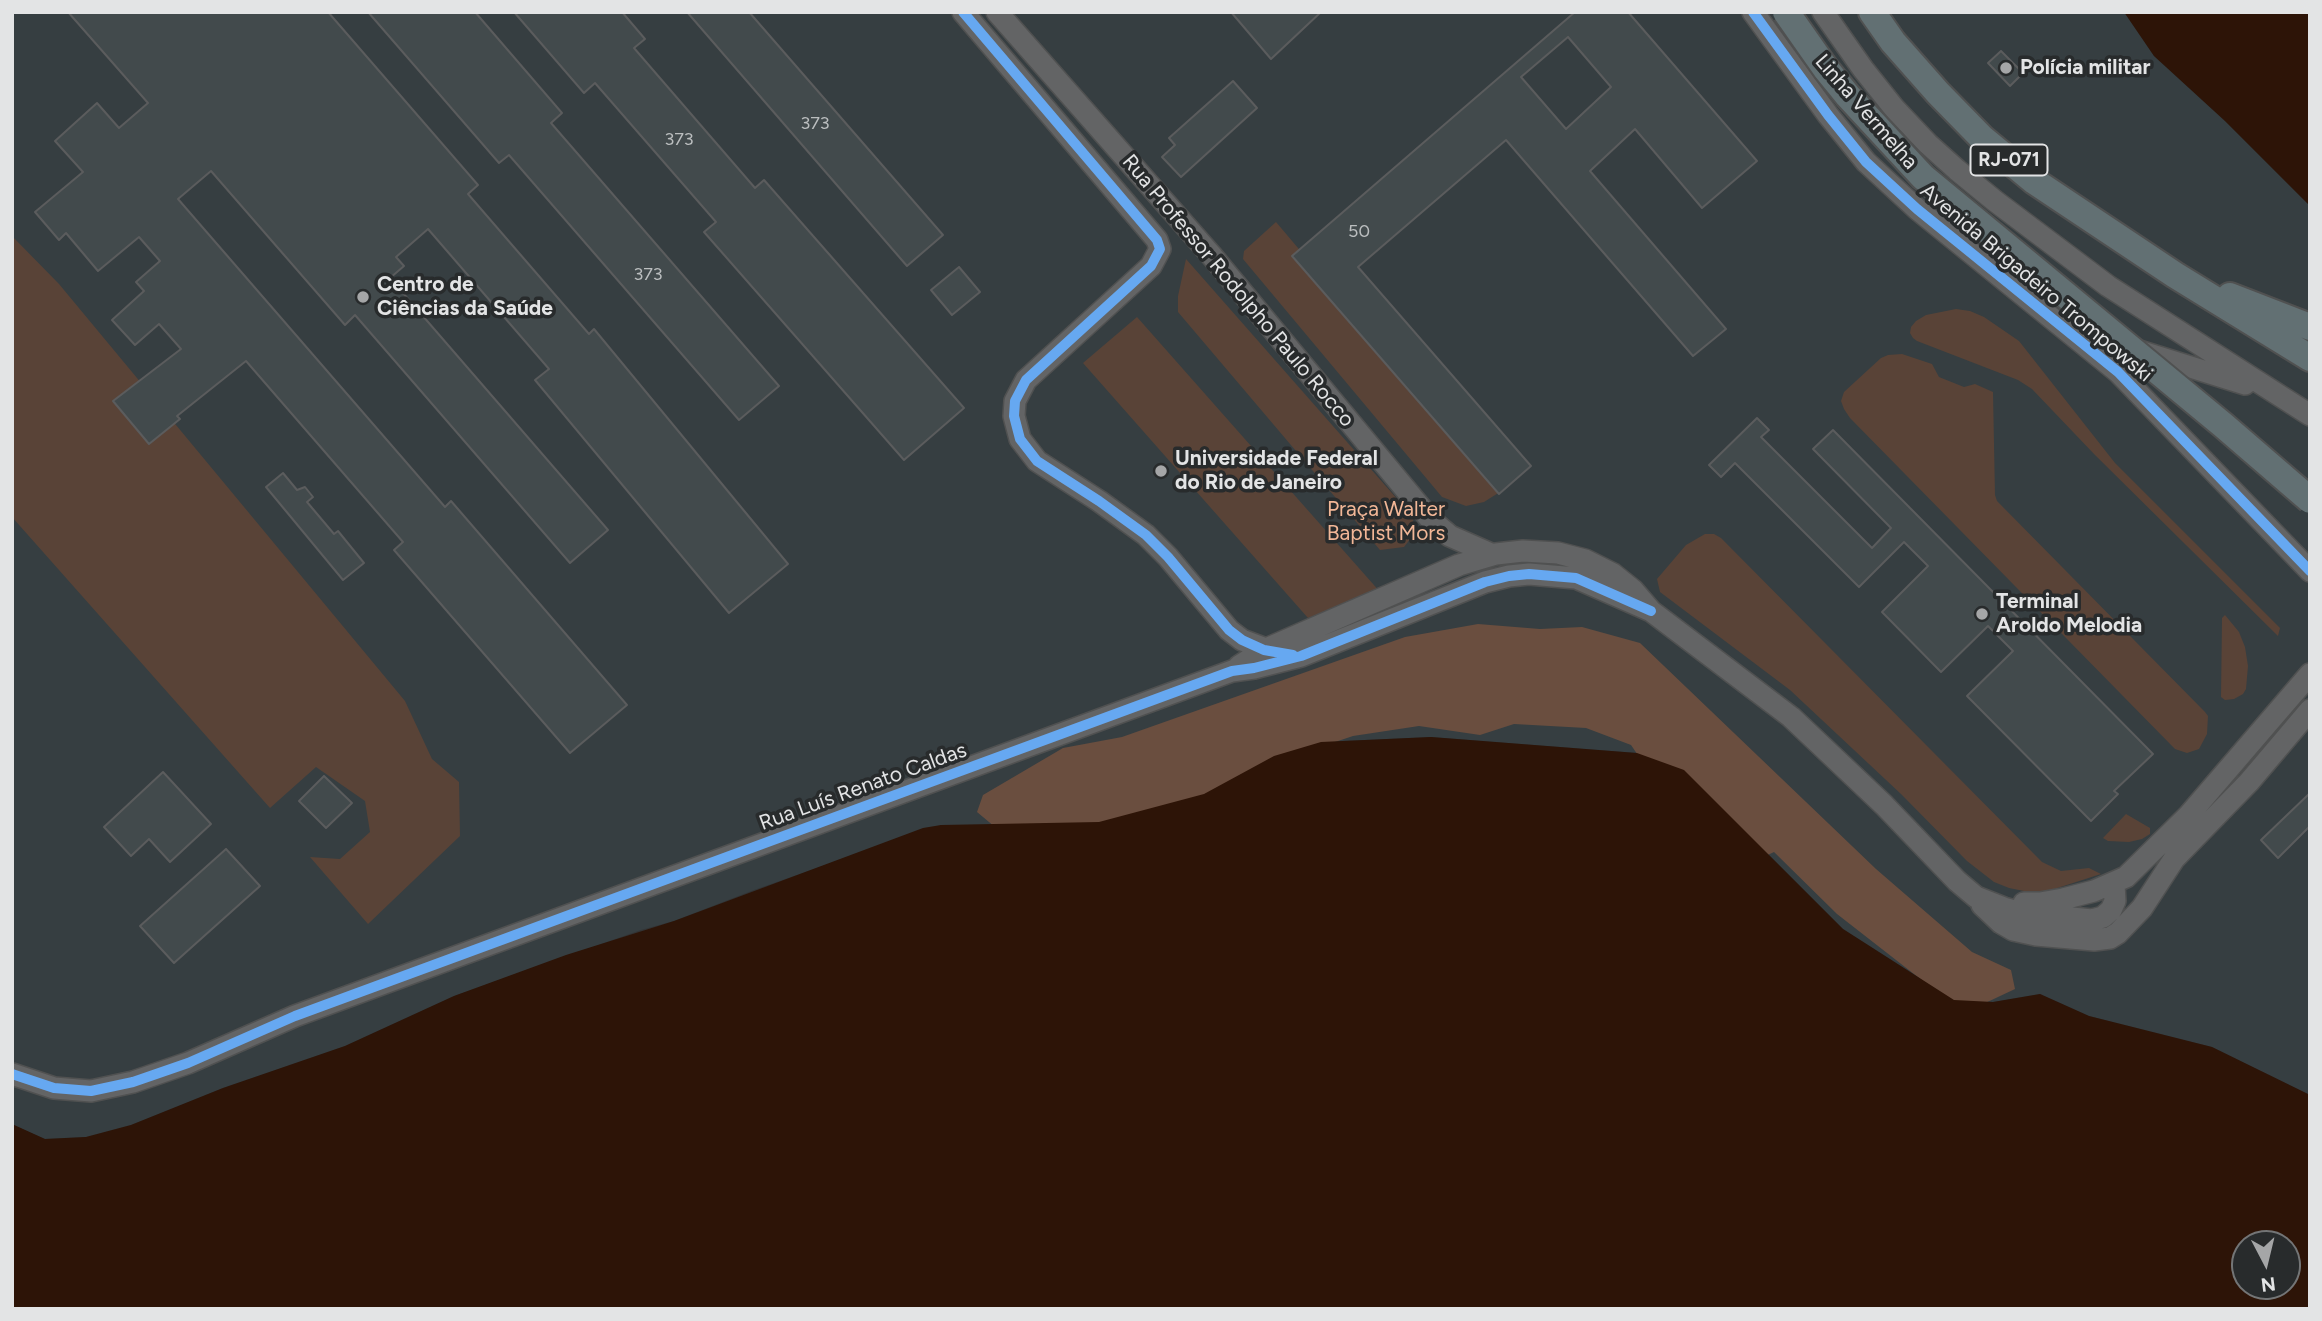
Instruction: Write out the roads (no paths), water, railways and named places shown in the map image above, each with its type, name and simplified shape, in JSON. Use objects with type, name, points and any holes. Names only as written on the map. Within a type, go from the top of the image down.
[{"type":"highway","name":"Linha Vermelha","points":[[1786,12],[1848,96],[1923,177],[2310,500]]},
{"type":"highway","name":"RJ-071","points":[[1872,12],[1893,42],[1938,93],[1982,138],[2034,181],[2175,275],[2310,358]]},
{"type":"highway","points":[[2175,275],[2310,327]]},
{"type":"street","name":"Rua Professor Rodolpho Paulo Rocco","points":[[963,12],[1157,240],[1160,249],[1151,266],[1020,388],[1016,401],[1016,428],[1020,439],[1037,461],[1146,535],[1229,630],[1242,640],[1264,650]]},
{"type":"street","name":"Rua Professor Rodolpho Paulo Rocco","points":[[998,12],[1205,248],[1431,520],[1450,536],[1491,554]]},
{"type":"street","name":"Avenida Brigadeiro Trompowski","points":[[1753,12],[1867,162],[1917,209],[2118,372],[2309,571]]},
{"type":"street","name":"Linha Vermelha","points":[[1823,12],[1894,108],[1957,170],[2108,286],[2286,400]]},
{"type":"street","points":[[2041,309],[2116,343],[2230,378],[2286,400],[2310,415]]},
{"type":"street","points":[[1491,554],[1542,551],[1584,560],[1613,574],[1633,590],[1651,611],[1791,717],[1987,910],[2013,930],[2068,939],[2094,940],[2110,938],[2119,933],[2142,908],[2174,859],[2249,782],[2310,710]]},
{"type":"street","name":"Rua Luís Renato Caldas","points":[[1232,671],[1264,650],[1459,565],[1491,554]]},
{"type":"street","name":"Rua Luís Renato Caldas","points":[[12,1074],[54,1088],[91,1091],[133,1082],[188,1063],[295,1016],[1232,671],[1301,656],[1446,597],[1508,576],[1547,574],[1576,578],[1651,611]]},
{"type":"street","points":[[1264,650],[1301,656]]},
{"type":"street","points":[[1976,897],[2022,913],[2092,920],[2103,917],[2111,910],[2115,901],[2114,884],[2137,867],[2188,816],[2310,674]]},
{"type":"place","name":"Polícia militar","points":[[2006,68]]},
{"type":"place","name":"Centro de Ciências da Saúde","points":[[363,297]]},
{"type":"place","name":"Universidade Federal do Rio de Janeiro","points":[[1161,471]]},
{"type":"place","name":"Terminal Aroldo Melodia","points":[[1982,614]]},
{"type":"park label","name":"Praça Walter Baptist Mors","points":[[1386,522]]}]
